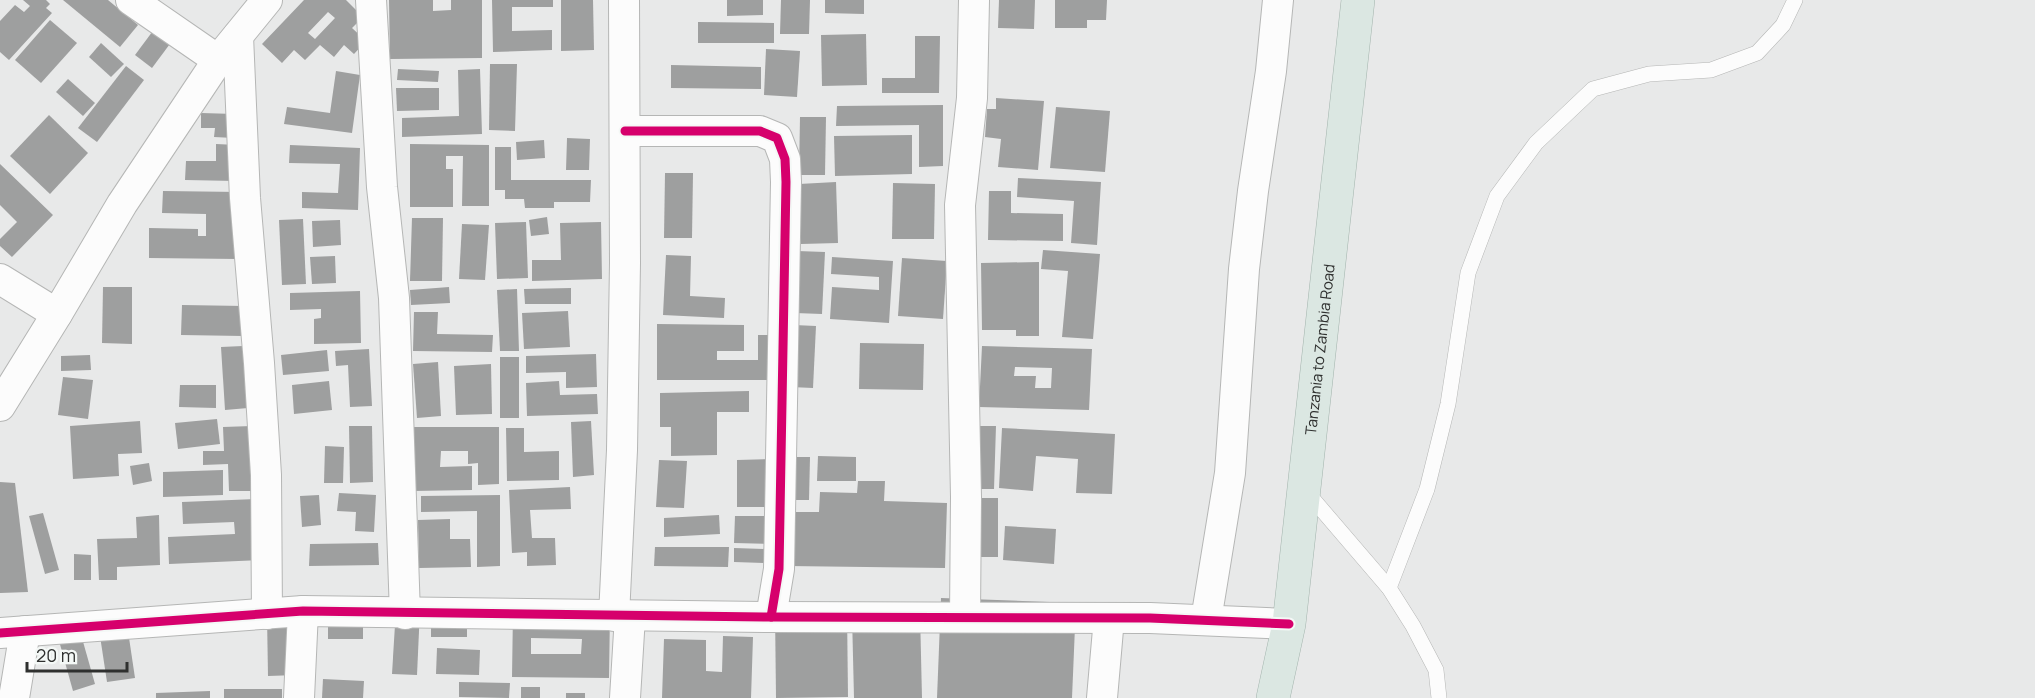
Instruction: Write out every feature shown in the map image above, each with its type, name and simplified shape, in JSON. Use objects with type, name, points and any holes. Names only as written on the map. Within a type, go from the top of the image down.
[{"type":"highway","name":"Tanzania to Zambia Road","points":[[1273,698],[1289,624],[1358,0]]},
{"type":"street","points":[[130,0],[218,60]]},
{"type":"street","points":[[0,406],[122,204],[218,60],[267,0]]},
{"type":"street","points":[[371,0],[382,187],[394,298],[405,614]]},
{"type":"street","points":[[624,0],[626,131],[622,616],[625,698]]},
{"type":"street","points":[[965,617],[966,497],[960,205],[972,98],[974,0]]},
{"type":"street","points":[[1206,620],[1230,473],[1244,268],[1271,71],[1278,0]]},
{"type":"street","points":[[238,36],[244,198],[259,363],[266,475],[267,614]]},
{"type":"street","points":[[626,131],[760,131],[777,138],[785,159],[779,569],[771,617]]},
{"type":"street","points":[[0,279],[57,314]]},
{"type":"street","points":[[299,698],[303,611]]},
{"type":"street","points":[[14,698],[13,632],[303,611],[622,616],[1108,618],[1289,624]]},
{"type":"street","points":[[1102,698],[1108,618]]},
{"type":"lane","points":[[1389,588],[1427,489],[1448,404],[1468,273],[1497,196],[1536,143],[1593,89],[1649,74],[1711,70],[1757,53],[1783,25],[1795,0]]},
{"type":"lane","points":[[1304,489],[1389,588],[1413,626],[1436,670],[1439,698]]},
{"type":"building","points":[[23,0],[46,0],[50,4],[46,8],[52,13],[9,60],[0,52],[0,21],[15,5],[24,12],[30,6]]},
{"type":"building","points":[[63,0],[108,0],[138,25],[120,47]]},
{"type":"building","points":[[304,0],[346,0],[363,17],[352,28],[366,41],[354,54],[344,45],[334,57],[320,45],[305,60],[294,50],[282,63],[262,44]],"holes":[[[328,12],[335,18],[315,39],[308,33]]]},
{"type":"building","points":[[389,0],[433,0],[433,11],[451,10],[451,0],[482,0],[482,58],[390,59]]},
{"type":"building","points":[[492,0],[553,0],[553,7],[512,7],[512,31],[552,30],[552,50],[493,52]]},
{"type":"building","points":[[561,0],[593,0],[594,50],[561,51]]},
{"type":"building","points":[[727,0],[763,0],[763,15],[727,16]]},
{"type":"building","points":[[781,0],[810,0],[809,34],[780,34]]},
{"type":"building","points":[[825,0],[864,0],[864,14],[825,13]]},
{"type":"building","points":[[999,0],[1035,0],[1034,29],[998,28]]},
{"type":"building","points":[[1055,0],[1107,0],[1106,20],[1087,20],[1087,28],[1055,28]]},
{"type":"building","points":[[170,8],[187,21],[152,68],[135,55]]},
{"type":"building","points":[[50,20],[77,43],[41,83],[15,60]]},
{"type":"building","points":[[698,22],[774,23],[774,43],[698,43]]},
{"type":"building","points":[[866,34],[867,85],[822,86],[821,35]]},
{"type":"building","points":[[915,36],[940,36],[939,93],[882,93],[882,78],[915,78]]},
{"type":"building","points":[[101,43],[124,64],[111,77],[89,57]]},
{"type":"building","points":[[766,49],[800,51],[797,97],[764,95]]},
{"type":"building","points":[[490,64],[517,64],[515,131],[489,130]]},
{"type":"building","points":[[671,65],[761,67],[761,89],[671,88]]},
{"type":"building","points":[[126,66],[144,80],[97,142],[78,128]]},
{"type":"building","points":[[398,69],[439,71],[438,82],[397,80]]},
{"type":"building","points":[[480,69],[482,134],[402,137],[402,118],[459,116],[458,70]]},
{"type":"building","points":[[336,71],[360,75],[352,133],[284,124],[287,107],[330,113]]},
{"type":"building","points":[[68,79],[95,103],[83,116],[56,92]]},
{"type":"building","points":[[396,88],[439,88],[439,110],[397,111]]},
{"type":"building","points":[[996,98],[1044,101],[1038,170],[998,167],[1001,139],[985,137],[987,109],[996,109]]},
{"type":"building","points":[[943,105],[943,166],[919,167],[919,125],[836,126],[837,106]]},
{"type":"building","points":[[1056,107],[1110,111],[1105,172],[1050,168]]},
{"type":"building","points":[[201,113],[235,114],[234,138],[214,137],[215,128],[201,128]]},
{"type":"building","points":[[49,115],[88,153],[50,194],[10,156]]},
{"type":"building","points":[[800,117],[826,117],[825,175],[799,175]]},
{"type":"building","points":[[912,135],[912,174],[835,176],[834,136]]},
{"type":"building","points":[[567,138],[590,139],[589,170],[566,170]]},
{"type":"building","points":[[544,140],[545,158],[517,160],[516,142]]},
{"type":"building","points":[[216,144],[237,145],[236,181],[185,180],[186,161],[216,161]]},
{"type":"building","points":[[410,144],[489,145],[489,206],[462,206],[463,156],[446,156],[446,169],[453,169],[453,207],[410,207]]},
{"type":"building","points":[[290,145],[360,148],[358,210],[302,208],[302,192],[338,193],[340,164],[289,163]]},
{"type":"building","points":[[495,147],[511,147],[511,180],[591,180],[590,202],[554,202],[554,208],[525,208],[524,199],[505,199],[505,190],[495,190]]},
{"type":"building","points":[[0,164],[53,215],[12,257],[0,246],[0,239],[17,222],[0,205]]},
{"type":"building","points":[[665,173],[693,173],[692,238],[664,238]]},
{"type":"building","points":[[1018,178],[1101,182],[1097,245],[1071,243],[1074,201],[1017,197]]},
{"type":"building","points":[[836,182],[838,243],[801,244],[799,184]]},
{"type":"building","points":[[893,183],[935,184],[934,239],[892,239]]},
{"type":"building","points":[[163,191],[240,192],[238,259],[149,258],[149,228],[198,229],[198,236],[206,236],[206,214],[162,213]]},
{"type":"building","points":[[989,191],[1011,191],[1011,213],[1063,214],[1063,241],[988,240]]},
{"type":"building","points":[[547,217],[549,234],[531,236],[529,220]]},
{"type":"building","points":[[412,218],[443,218],[442,281],[410,281]]},
{"type":"building","points":[[303,219],[306,284],[282,285],[279,220]]},
{"type":"building","points":[[340,220],[341,245],[313,247],[312,221]]},
{"type":"building","points":[[526,222],[528,278],[497,279],[495,223]]},
{"type":"building","points":[[601,222],[602,279],[532,281],[532,260],[561,260],[560,223]]},
{"type":"building","points":[[462,224],[489,225],[485,280],[459,279]]},
{"type":"building","points":[[1043,250],[1100,254],[1093,339],[1062,337],[1068,271],[1041,269]]},
{"type":"building","points":[[797,251],[825,252],[822,314],[795,313]]},
{"type":"building","points":[[666,255],[691,256],[690,296],[725,298],[724,318],[663,315]]},
{"type":"building","points":[[335,256],[336,283],[312,284],[310,257]]},
{"type":"building","points":[[832,257],[893,261],[889,323],[830,319],[832,287],[879,290],[879,277],[831,274]]},
{"type":"building","points":[[902,258],[947,261],[943,319],[898,316]]},
{"type":"building","points":[[1039,262],[1039,336],[1016,336],[1016,330],[982,330],[981,263]]},
{"type":"building","points":[[103,287],[132,287],[132,344],[102,343]]},
{"type":"building","points":[[449,287],[450,303],[411,305],[410,290]]},
{"type":"building","points":[[571,288],[571,304],[525,304],[524,289]]},
{"type":"building","points":[[517,289],[519,351],[500,351],[497,290]]},
{"type":"building","points":[[360,291],[361,343],[314,344],[314,319],[321,318],[321,309],[290,310],[290,293]]},
{"type":"building","points":[[182,305],[244,306],[243,336],[181,335]]},
{"type":"building","points":[[568,311],[570,347],[524,349],[522,313]]},
{"type":"building","points":[[414,312],[438,312],[437,334],[493,335],[492,352],[413,351]]},
{"type":"building","points":[[657,324],[744,325],[744,351],[717,351],[717,360],[758,360],[758,335],[776,335],[776,380],[657,380]]},
{"type":"building","points":[[794,325],[816,326],[813,388],[791,387]]},
{"type":"building","points":[[860,343],[924,344],[923,390],[859,389]]},
{"type":"building","points":[[243,346],[248,408],[225,410],[221,347]]},
{"type":"building","points":[[982,346],[1092,349],[1089,410],[979,407]],"holes":[[[1015,367],[1052,368],[1051,388],[1035,388],[1036,376],[1014,376]]]},
{"type":"building","points":[[369,349],[372,406],[350,407],[348,365],[336,366],[335,351]]},
{"type":"building","points":[[327,350],[329,371],[283,375],[281,355]]},
{"type":"building","points":[[596,354],[597,387],[566,388],[566,372],[526,373],[526,356]]},
{"type":"building","points":[[90,355],[91,370],[61,371],[61,356]]},
{"type":"building","points":[[500,357],[519,357],[519,418],[500,418]]},
{"type":"building","points":[[438,362],[441,416],[417,418],[413,364]]},
{"type":"building","points":[[491,364],[492,414],[456,415],[454,366]]},
{"type":"building","points":[[63,377],[93,380],[88,419],[58,415]]},
{"type":"building","points":[[329,381],[332,410],[294,414],[292,385]]},
{"type":"building","points":[[559,381],[560,395],[597,394],[598,414],[527,416],[526,383]]},
{"type":"building","points":[[180,385],[216,385],[216,408],[179,407]]},
{"type":"building","points":[[749,391],[749,412],[717,412],[717,455],[671,456],[671,427],[660,427],[660,393]]},
{"type":"building","points":[[217,419],[220,444],[178,449],[175,423]]},
{"type":"building","points":[[140,421],[142,453],[118,454],[119,476],[73,479],[70,426]]},
{"type":"building","points":[[591,421],[594,475],[573,477],[571,422]]},
{"type":"building","points":[[252,426],[253,491],[229,491],[228,464],[203,465],[203,451],[224,451],[223,427]]},
{"type":"building","points":[[349,426],[372,426],[373,482],[350,483]]},
{"type":"building","points":[[975,426],[996,426],[994,489],[974,489]]},
{"type":"building","points":[[413,427],[499,427],[499,484],[478,485],[478,463],[468,464],[468,451],[441,451],[440,467],[472,466],[472,490],[413,491]]},
{"type":"building","points":[[506,428],[524,428],[524,452],[559,451],[559,480],[507,481]]},
{"type":"building","points":[[1002,428],[1115,434],[1112,494],[1076,493],[1078,459],[1036,456],[1033,491],[999,488]]},
{"type":"building","points":[[325,446],[344,447],[343,483],[324,483]]},
{"type":"building","points":[[818,456],[856,457],[856,481],[817,481]]},
{"type":"building","points":[[789,457],[810,457],[809,500],[788,500]]},
{"type":"building","points":[[775,459],[774,507],[737,507],[737,460]]},
{"type":"building","points":[[659,460],[687,461],[684,508],[656,507]]},
{"type":"building","points":[[149,463],[152,481],[133,485],[130,466]]},
{"type":"building","points":[[223,470],[223,495],[163,497],[163,472]]},
{"type":"building","points":[[858,481],[885,481],[884,501],[947,503],[945,568],[788,566],[789,512],[819,512],[820,492],[857,493]]},
{"type":"building","points":[[0,482],[15,483],[28,592],[0,593]]},
{"type":"building","points":[[570,487],[571,509],[530,510],[532,538],[555,538],[556,565],[527,566],[527,552],[512,553],[509,490]]},
{"type":"building","points":[[339,493],[376,495],[374,532],[355,531],[356,512],[337,511]]},
{"type":"building","points":[[319,495],[321,525],[302,527],[300,496]]},
{"type":"building","points":[[500,495],[500,566],[477,567],[477,511],[421,512],[421,496]]},
{"type":"building","points":[[973,498],[998,498],[998,557],[974,557]]},
{"type":"building","points":[[257,499],[259,560],[169,564],[168,537],[235,534],[234,522],[183,524],[182,502]]},
{"type":"building","points":[[43,513],[59,570],[45,574],[29,516]]},
{"type":"building","points":[[159,515],[160,565],[117,567],[117,580],[99,580],[97,539],[137,538],[136,517]]},
{"type":"building","points":[[719,515],[720,534],[664,537],[664,518]]},
{"type":"building","points":[[735,516],[771,516],[771,544],[734,543]]},
{"type":"building","points":[[450,519],[450,539],[470,539],[471,567],[419,568],[418,520]]},
{"type":"building","points":[[1005,526],[1056,529],[1054,564],[1003,560]]},
{"type":"building","points":[[378,543],[379,565],[309,566],[310,544]]},
{"type":"building","points":[[655,547],[729,547],[728,567],[654,566]]},
{"type":"building","points":[[734,548],[768,549],[768,563],[734,562]]},
{"type":"building","points":[[74,554],[91,555],[91,580],[74,580]]},
{"type":"building","points":[[941,598],[1076,603],[1072,698],[937,698]]},
{"type":"building","points":[[467,604],[467,637],[431,637],[431,605]]},
{"type":"building","points":[[396,608],[420,609],[417,675],[392,674]]},
{"type":"building","points":[[363,610],[363,639],[328,639],[328,611]]},
{"type":"building","points":[[847,610],[848,697],[776,698],[775,611]]},
{"type":"building","points":[[513,611],[610,612],[609,678],[512,677]],"holes":[[[531,638],[582,639],[581,654],[531,654]]]},
{"type":"building","points":[[920,613],[922,698],[854,698],[852,615]]},
{"type":"building","points":[[267,616],[295,616],[297,675],[268,676]]},
{"type":"building","points":[[78,624],[95,684],[73,691],[56,630]]},
{"type":"building","points":[[128,631],[135,678],[107,682],[100,636]]},
{"type":"building","points":[[723,636],[753,637],[751,698],[662,698],[664,639],[706,640],[706,671],[722,672]]},
{"type":"building","points":[[437,648],[480,650],[479,675],[436,674]]},
{"type":"building","points":[[323,679],[364,681],[363,698],[322,698]]},
{"type":"building","points":[[459,682],[510,683],[509,698],[459,697]]},
{"type":"building","points":[[521,687],[540,687],[540,698],[521,698]]},
{"type":"building","points":[[224,689],[282,689],[282,698],[224,698]]},
{"type":"building","points":[[210,691],[210,698],[156,698],[156,693]]},
{"type":"building","points":[[566,693],[585,693],[585,698],[566,698]]},
{"type":"cycle path","points":[[625,131],[760,131],[777,138],[785,159],[779,569],[771,617]]},
{"type":"cycle path","points":[[0,633],[303,611],[771,617],[1150,618],[1289,624]]}]
